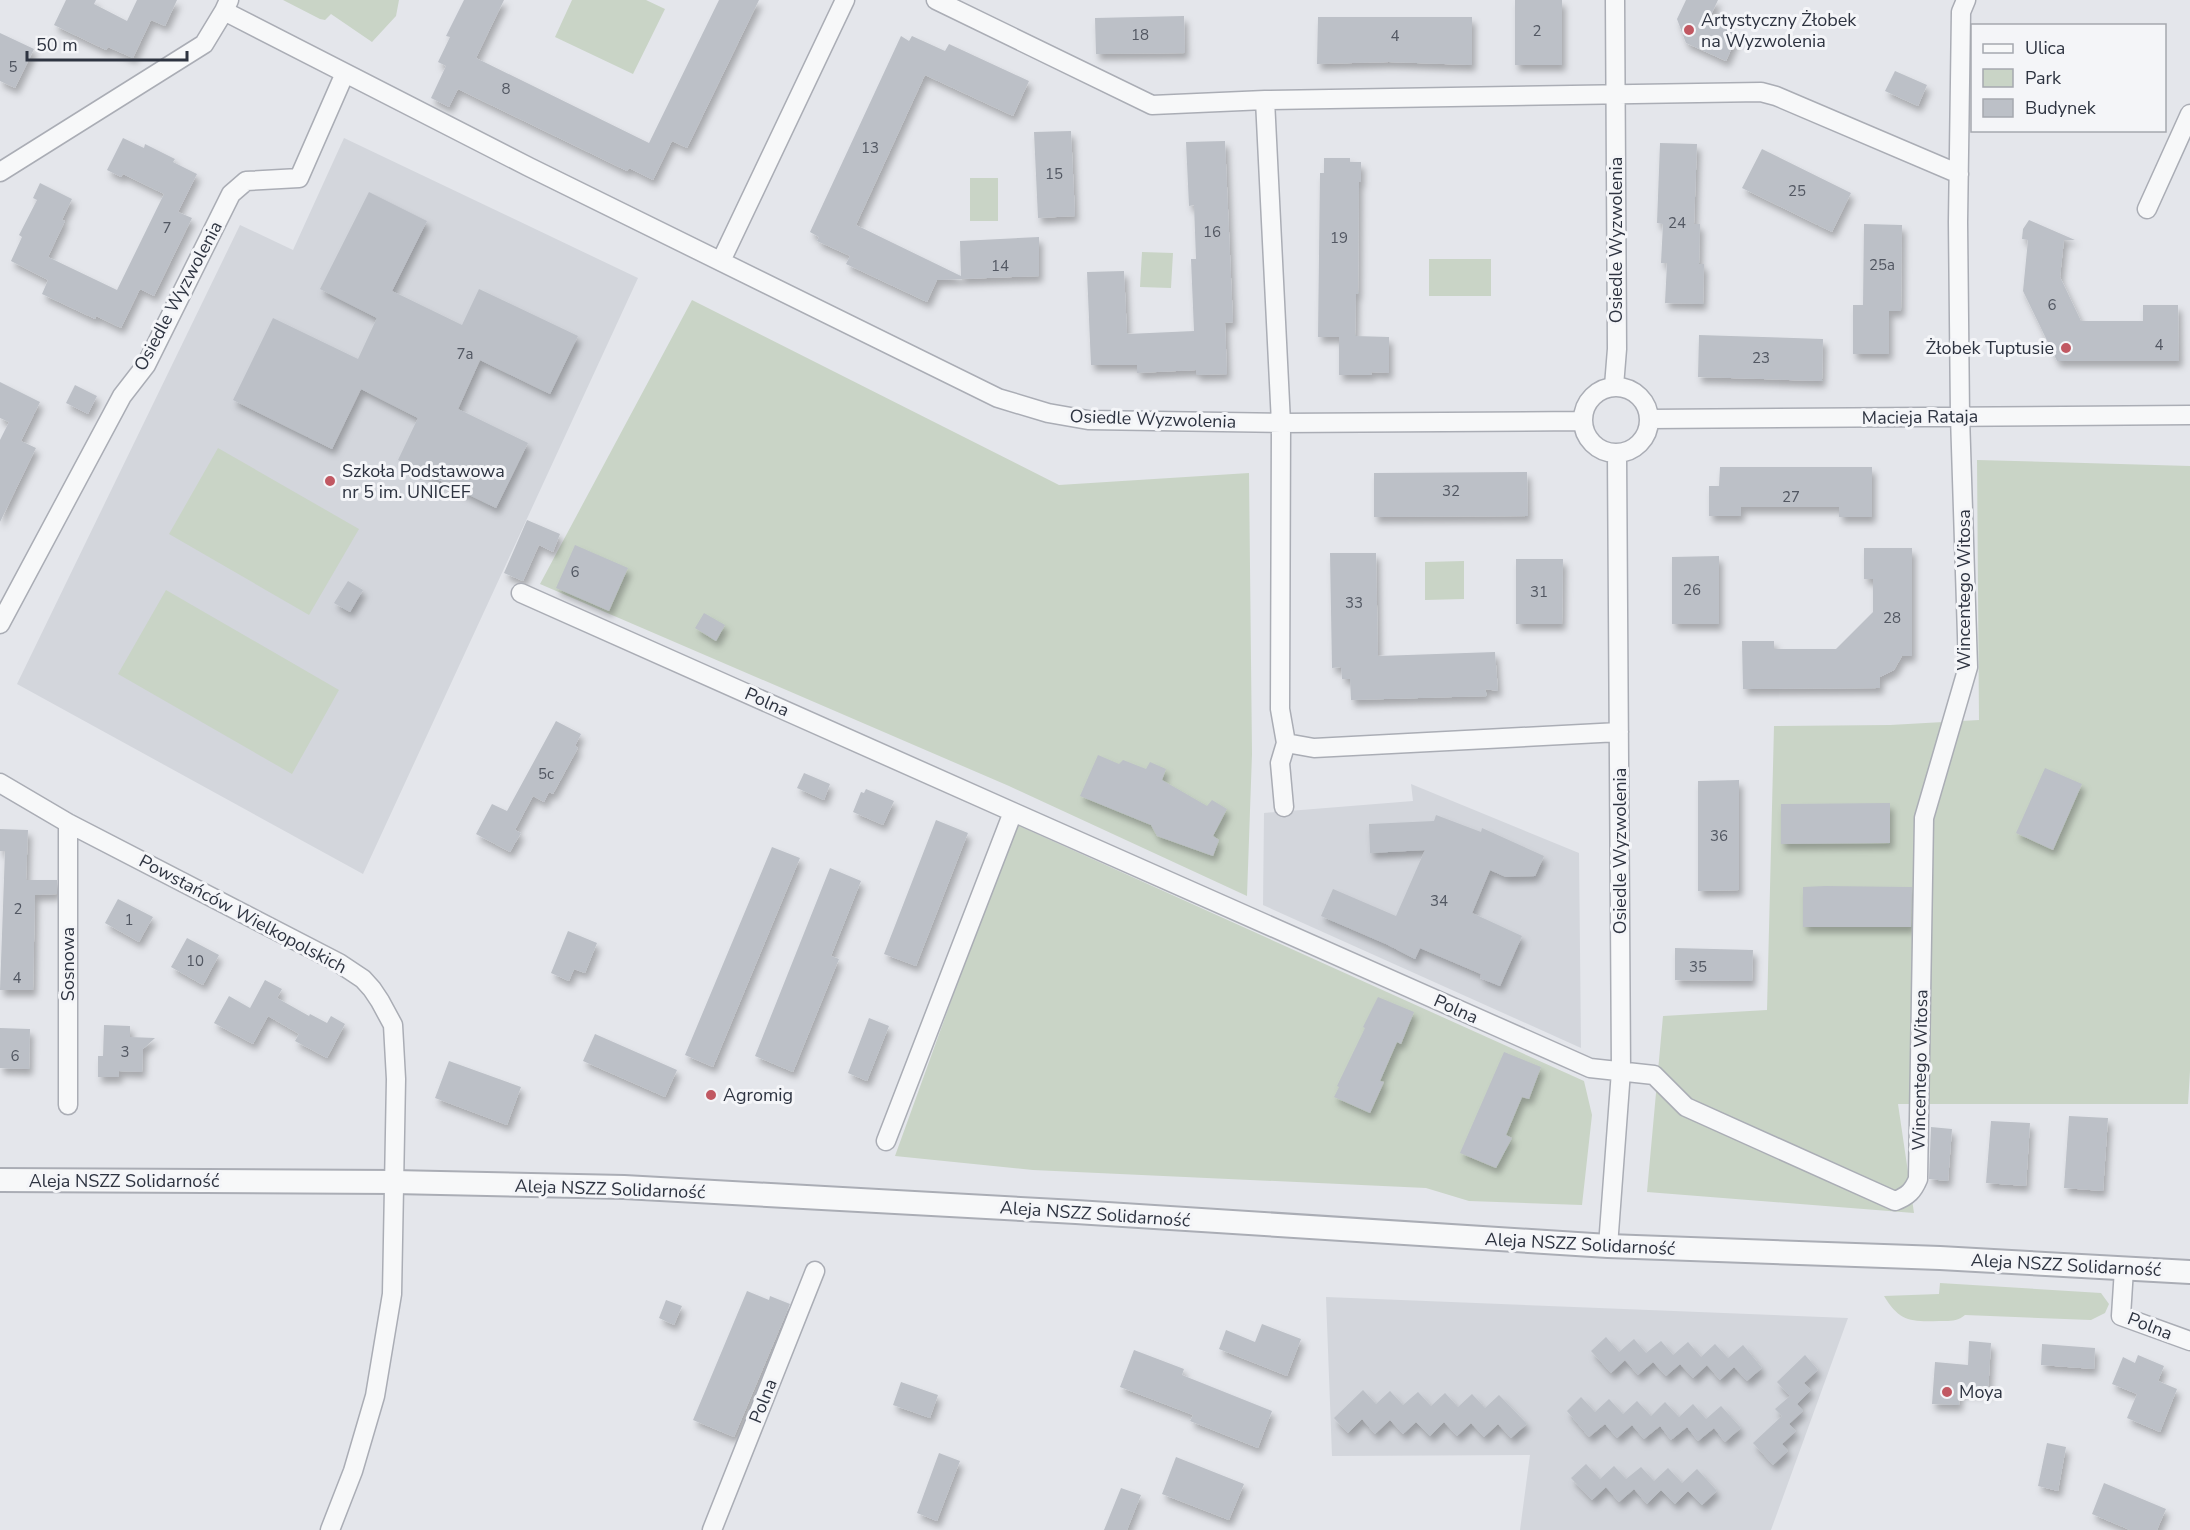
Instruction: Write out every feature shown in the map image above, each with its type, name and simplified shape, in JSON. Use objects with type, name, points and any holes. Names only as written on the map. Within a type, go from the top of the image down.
[{"type":"street","points":[[721,261],[845,0]]},
{"type":"street","points":[[936,0],[1152,105],[1265,100],[1761,92],[1776,96],[1959,174]]},
{"type":"street","name":"Osiedle Wyzwolenia","points":[[1614,386],[1617,349],[1615,0]]},
{"type":"street","name":"Wincentego Witosa","points":[[1895,1201],[1905,1197],[1913,1190],[1918,1179],[1924,818],[1968,667],[1960,416],[1959,174],[1961,12],[1966,0]]},
{"type":"street","name":"Osiedle Wyzwolenia","points":[[0,171],[204,44],[227,6],[345,73],[998,398],[1048,413],[1088,420],[1281,423],[1583,422]]},
{"type":"street","name":"Osiedle Wyzwolenia","points":[[0,624],[122,396],[146,364],[231,194],[246,181],[298,178],[345,73]]},
{"type":"street","points":[[1265,100],[1281,423],[1280,710],[1286,743],[1280,763],[1284,807]]},
{"type":"street","points":[[2147,208],[2190,114]]},
{"type":"street","points":[[1614,386],[1628,388],[1639,395],[1647,406],[1650,419],[1648,432],[1641,443],[1630,451],[1617,454],[1604,452],[1593,445],[1586,434],[1583,422],[1585,409],[1591,398],[1602,390],[1614,386]]},
{"type":"street","name":"Macieja Rataja","points":[[1650,419],[2190,415]]},
{"type":"street","name":"Osiedle Wyzwolenia","points":[[1608,1246],[1621,1071],[1617,454]]},
{"type":"street","name":"Polna","points":[[520,593],[1590,1068],[1654,1076],[1686,1107],[1895,1201]]},
{"type":"street","points":[[1286,743],[1314,748],[1619,732]]},
{"type":"street","name":"Powstańców Wielkopolskich","points":[[0,783],[68,823],[339,963],[372,989],[393,1025],[396,1079],[392,1294],[375,1396],[356,1460],[330,1530]]},
{"type":"street","points":[[886,1141],[1013,812]]},
{"type":"street","name":"Sosnowa","points":[[68,823],[68,1105]]},
{"type":"street","name":"Aleja NSZZ Solidarność","points":[[0,1180],[394,1182],[624,1187],[1076,1212],[1608,1246],[1940,1258],[2190,1272]]},
{"type":"street","name":"Polna","points":[[2124,1269],[2121,1316],[2190,1341]]},
{"type":"street","name":"Polna","points":[[712,1530],[815,1271]]},
{"type":"shaded area","name":"Szkoła Podstawowa nr 5 im. UNICEF","points":[[344,138],[638,278],[363,874],[17,684],[240,225],[293,250]]},
{"type":"shaded area","points":[[1411,784],[1579,853],[1581,1048],[1263,905],[1264,813],[1413,801]]},
{"type":"shaded area","points":[[1326,1297],[1848,1318],[1771,1530],[1520,1530],[1530,1455],[1332,1456]]},
{"type":"green space","points":[[283,0],[399,0],[396,16],[372,42],[331,14],[325,20],[320,19]]},
{"type":"green space","points":[[572,0],[646,0],[665,9],[633,74],[555,37]]},
{"type":"green space","points":[[970,178],[998,178],[998,221],[970,221]]},
{"type":"green space","points":[[1142,252],[1173,253],[1171,288],[1140,287]]},
{"type":"green space","points":[[1429,259],[1491,259],[1491,296],[1429,296]]},
{"type":"green space","points":[[692,300],[1059,485],[1249,473],[1252,754],[1247,896],[1009,786],[540,584]]},
{"type":"green space","points":[[218,448],[359,529],[309,615],[169,534]]},
{"type":"green space","points":[[1977,460],[2190,466],[2190,1071],[2188,1104],[1898,1104],[1914,1213],[1647,1192],[1663,1016],[1767,1010],[1774,726],[1890,725],[1979,720]]},
{"type":"green space","points":[[1464,561],[1464,599],[1425,600],[1425,562]]},
{"type":"green space","points":[[166,590],[339,690],[292,774],[118,674]]},
{"type":"green space","points":[[1015,824],[1584,1081],[1592,1115],[1582,1205],[1469,1201],[1426,1188],[1033,1170],[895,1156]]},
{"type":"green space","points":[[1940,1283],[2101,1293],[2109,1304],[2105,1313],[2091,1320],[1965,1315],[1953,1321],[1920,1321],[1900,1315],[1884,1296],[1939,1294]]},
{"type":"building","points":[[66,0],[96,0],[94,4],[127,21],[137,0],[177,0],[165,26],[151,20],[133,58],[108,47],[106,50],[54,25]]},
{"type":"building","points":[[464,0],[504,0],[476,58],[649,143],[719,0],[759,0],[687,148],[672,141],[653,180],[629,168],[627,171],[458,89],[449,107],[431,98],[446,66],[438,62],[450,37],[446,36]]},
{"type":"building","points":[[1515,0],[1562,0],[1562,65],[1515,65]]},
{"type":"building","points":[[1686,0],[1718,0],[1708,21],[1738,34],[1726,61],[1686,43],[1677,19]]},
{"type":"building","points":[[1184,16],[1185,53],[1096,54],[1095,18]]},
{"type":"building","points":[[1318,17],[1472,17],[1472,65],[1389,62],[1317,64]]},
{"type":"building","points":[[0,33],[34,49],[15,88],[0,81]]},
{"type":"building","points":[[901,36],[909,41],[912,36],[945,51],[949,44],[1029,81],[1013,116],[925,75],[856,225],[961,276],[960,241],[1039,237],[1039,276],[937,280],[927,302],[846,264],[850,256],[817,241],[819,237],[810,232]]},
{"type":"building","points":[[1895,71],[1927,85],[1918,106],[1885,91]]},
{"type":"building","points":[[1071,131],[1075,216],[1038,218],[1034,132]]},
{"type":"building","points":[[123,138],[144,148],[145,144],[175,159],[173,162],[197,174],[178,212],[192,218],[154,296],[140,289],[121,328],[96,316],[95,319],[42,294],[48,280],[11,261],[22,237],[19,235],[37,200],[33,198],[40,183],[72,199],[62,220],[65,221],[48,257],[117,290],[164,194],[123,174],[121,177],[107,170]]},
{"type":"building","points":[[1225,141],[1233,322],[1225,323],[1227,374],[1196,375],[1196,370],[1137,373],[1137,365],[1091,365],[1087,272],[1124,271],[1127,334],[1194,331],[1191,259],[1196,259],[1194,205],[1189,206],[1186,142]]},
{"type":"building","points":[[1660,143],[1697,144],[1694,224],[1700,224],[1699,264],[1704,264],[1703,304],[1665,303],[1667,263],[1661,263],[1663,224],[1657,223]]},
{"type":"building","points":[[1762,149],[1851,193],[1832,232],[1742,188]]},
{"type":"building","points":[[1324,158],[1350,158],[1350,162],[1361,162],[1355,336],[1389,337],[1389,373],[1339,375],[1339,337],[1318,337],[1320,173],[1324,173]]},
{"type":"building","points":[[369,192],[427,221],[392,291],[462,325],[479,289],[578,336],[550,394],[480,360],[458,409],[528,443],[496,508],[398,460],[418,418],[361,389],[332,449],[233,400],[273,318],[358,359],[377,318],[320,289]]},
{"type":"building","points":[[2029,220],[2075,240],[2064,240],[2060,277],[2081,321],[2143,321],[2143,305],[2178,305],[2179,361],[2057,361],[2023,291],[2028,240],[2022,239],[2023,229]]},
{"type":"building","points":[[1864,224],[1902,225],[1901,311],[1889,311],[1889,354],[1853,354],[1853,305],[1863,305]]},
{"type":"building","points":[[1699,335],[1823,339],[1822,381],[1698,377]]},
{"type":"building","points":[[0,382],[40,402],[21,441],[36,448],[0,522],[0,440],[9,422],[0,418]]},
{"type":"building","points":[[75,385],[97,396],[88,414],[66,403]]},
{"type":"building","points":[[1720,467],[1872,467],[1872,517],[1839,517],[1839,507],[1741,507],[1741,516],[1709,516],[1709,486],[1719,486]]},
{"type":"building","points":[[1527,472],[1528,516],[1374,517],[1374,473]]},
{"type":"building","points":[[527,520],[560,534],[553,552],[539,545],[523,581],[504,573]]},
{"type":"building","points":[[575,545],[628,568],[609,611],[556,588]]},
{"type":"building","points":[[1864,548],[1912,548],[1912,656],[1902,656],[1894,670],[1880,677],[1880,688],[1743,689],[1742,641],[1774,641],[1774,649],[1836,649],[1873,612],[1873,579],[1864,579]]},
{"type":"building","points":[[1330,553],[1376,553],[1378,656],[1495,652],[1498,691],[1485,689],[1487,696],[1351,700],[1350,679],[1342,679],[1341,667],[1332,668]]},
{"type":"building","points":[[1719,556],[1719,624],[1672,624],[1672,557]]},
{"type":"building","points":[[1516,559],[1563,559],[1562,624],[1516,624]]},
{"type":"building","points":[[348,581],[363,590],[350,612],[334,603]]},
{"type":"building","points":[[704,613],[725,625],[716,641],[695,628]]},
{"type":"building","points":[[556,721],[581,734],[575,746],[578,748],[553,794],[549,792],[544,802],[533,796],[515,830],[521,833],[510,852],[476,834],[492,804],[507,811]]},
{"type":"building","points":[[1098,755],[1119,764],[1123,760],[1146,769],[1150,762],[1166,769],[1162,780],[1207,806],[1212,800],[1227,809],[1213,836],[1219,840],[1213,856],[1157,836],[1151,825],[1080,796]]},
{"type":"building","points":[[2045,768],[2082,784],[2053,850],[2016,833]]},
{"type":"building","points":[[804,773],[830,784],[824,800],[797,788]]},
{"type":"building","points":[[1739,780],[1739,890],[1698,891],[1698,781]]},
{"type":"building","points":[[866,789],[894,801],[883,825],[853,812],[861,792],[864,793]]},
{"type":"building","points":[[1890,803],[1890,843],[1781,844],[1781,804]]},
{"type":"building","points":[[1436,815],[1481,832],[1482,828],[1544,856],[1535,876],[1506,877],[1490,870],[1472,913],[1522,936],[1500,986],[1480,978],[1481,974],[1420,948],[1415,959],[1321,916],[1333,889],[1396,916],[1425,850],[1370,853],[1369,824],[1434,821]]},
{"type":"building","points":[[936,820],[968,833],[916,966],[884,954]]},
{"type":"building","points":[[0,829],[28,830],[26,880],[57,880],[57,894],[35,895],[33,990],[0,990],[5,851],[0,851]]},
{"type":"building","points":[[772,847],[800,858],[713,1067],[685,1055]]},
{"type":"building","points":[[830,868],[861,881],[831,956],[839,959],[793,1072],[755,1056]]},
{"type":"building","points":[[1803,887],[1912,887],[1911,927],[1803,927]]},
{"type":"building","points":[[118,899],[153,917],[139,942],[105,923]]},
{"type":"building","points":[[568,931],[597,943],[585,973],[574,969],[569,981],[551,973]]},
{"type":"building","points":[[187,938],[219,955],[203,985],[171,967]]},
{"type":"building","points":[[1675,948],[1753,950],[1752,981],[1675,980]]},
{"type":"building","points":[[265,980],[282,989],[277,998],[309,1016],[310,1014],[327,1023],[331,1016],[345,1024],[327,1058],[295,1041],[299,1034],[268,1016],[253,1044],[214,1023],[229,996],[250,1008]]},
{"type":"building","points":[[1378,997],[1414,1012],[1401,1044],[1397,1042],[1380,1081],[1384,1082],[1370,1113],[1334,1097]]},
{"type":"building","points":[[869,1018],[889,1026],[867,1081],[848,1073]]},
{"type":"building","points":[[104,1025],[130,1026],[130,1037],[155,1038],[143,1049],[142,1072],[119,1071],[119,1077],[98,1077],[98,1056],[103,1056]]},
{"type":"building","points":[[0,1028],[30,1029],[29,1069],[0,1068]]},
{"type":"building","points":[[595,1034],[677,1070],[665,1097],[583,1061]]},
{"type":"building","points":[[1504,1052],[1541,1067],[1529,1099],[1522,1097],[1506,1135],[1512,1138],[1496,1168],[1460,1153]]},
{"type":"building","points":[[449,1061],[521,1087],[507,1125],[435,1098]]},
{"type":"building","points":[[2069,1116],[2108,1118],[2103,1191],[2064,1188]]},
{"type":"building","points":[[1991,1121],[2030,1123],[2026,1186],[1986,1183]]},
{"type":"building","points":[[1931,1127],[1952,1129],[1948,1181],[1929,1179]]},
{"type":"building","points":[[747,1291],[769,1300],[770,1296],[790,1304],[734,1437],[693,1420]]},
{"type":"building","points":[[666,1300],[682,1306],[674,1325],[659,1318]]},
{"type":"building","points":[[1262,1324],[1301,1339],[1287,1376],[1219,1349],[1226,1330],[1255,1342]]},
{"type":"building","points":[[1606,1337],[1619,1352],[1634,1339],[1646,1353],[1661,1341],[1673,1355],[1688,1342],[1701,1357],[1715,1344],[1728,1358],[1743,1345],[1762,1368],[1747,1381],[1734,1367],[1720,1380],[1707,1365],[1693,1378],[1680,1364],[1666,1376],[1653,1362],[1638,1375],[1625,1360],[1611,1373],[1591,1351]]},
{"type":"building","points":[[1969,1341],[1991,1343],[1988,1393],[1960,1391],[1959,1405],[1932,1404],[1935,1362],[1968,1365]]},
{"type":"building","points":[[2042,1344],[2095,1348],[2094,1369],[2041,1365]]},
{"type":"building","points":[[1134,1350],[1184,1369],[1182,1375],[1272,1411],[1258,1448],[1190,1421],[1193,1415],[1120,1387]]},
{"type":"building","points":[[1805,1355],[1818,1370],[1804,1383],[1811,1390],[1797,1404],[1803,1411],[1789,1424],[1796,1431],[1782,1444],[1788,1451],[1773,1465],[1753,1443],[1782,1416],[1775,1409],[1790,1396],[1777,1382]]},
{"type":"building","points":[[2138,1355],[2164,1366],[2158,1381],[2177,1389],[2160,1432],[2127,1418],[2137,1394],[2112,1384],[2123,1357],[2135,1363]]},
{"type":"building","points":[[901,1382],[938,1395],[930,1418],[893,1405]]},
{"type":"building","points":[[1363,1390],[1376,1404],[1390,1391],[1403,1405],[1418,1392],[1431,1406],[1445,1393],[1458,1407],[1472,1394],[1485,1408],[1499,1395],[1527,1424],[1511,1438],[1498,1424],[1484,1437],[1471,1423],[1457,1436],[1444,1422],[1430,1436],[1416,1422],[1403,1434],[1390,1420],[1375,1434],[1362,1419],[1348,1433],[1334,1418]]},
{"type":"building","points":[[1581,1397],[1595,1412],[1609,1399],[1623,1414],[1637,1401],[1651,1416],[1665,1402],[1679,1417],[1693,1404],[1706,1419],[1721,1406],[1741,1428],[1725,1442],[1714,1428],[1698,1441],[1687,1427],[1671,1440],[1660,1426],[1644,1439],[1632,1425],[1617,1438],[1605,1424],[1589,1437],[1567,1411]]},
{"type":"building","points":[[2047,1443],[2066,1447],[2058,1491],[2038,1486]]},
{"type":"building","points":[[939,1453],[960,1461],[937,1521],[917,1513]]},
{"type":"building","points":[[1176,1457],[1244,1484],[1229,1520],[1162,1494]]},
{"type":"building","points":[[1586,1464],[1600,1479],[1614,1466],[1626,1479],[1641,1467],[1654,1481],[1668,1468],[1682,1483],[1697,1469],[1717,1491],[1702,1505],[1688,1491],[1675,1504],[1661,1490],[1647,1504],[1634,1489],[1619,1502],[1606,1487],[1592,1500],[1571,1478]]},
{"type":"building","points":[[2104,1483],[2166,1509],[2157,1530],[2130,1530],[2092,1514]]},
{"type":"building","points":[[1121,1488],[1141,1495],[1127,1530],[1104,1530]]},
{"type":"place","name":"Artystyczny Żłobek na Wyzwolenia","points":[[1689,30]]},
{"type":"place","name":"Żłobek Tuptusie","points":[[2066,348]]},
{"type":"place","name":"Szkoła Podstawowa nr 5 im. UNICEF","points":[[330,481]]},
{"type":"place","name":"Agromig","points":[[711,1095]]},
{"type":"place","name":"Moya","points":[[1947,1392]]}]
